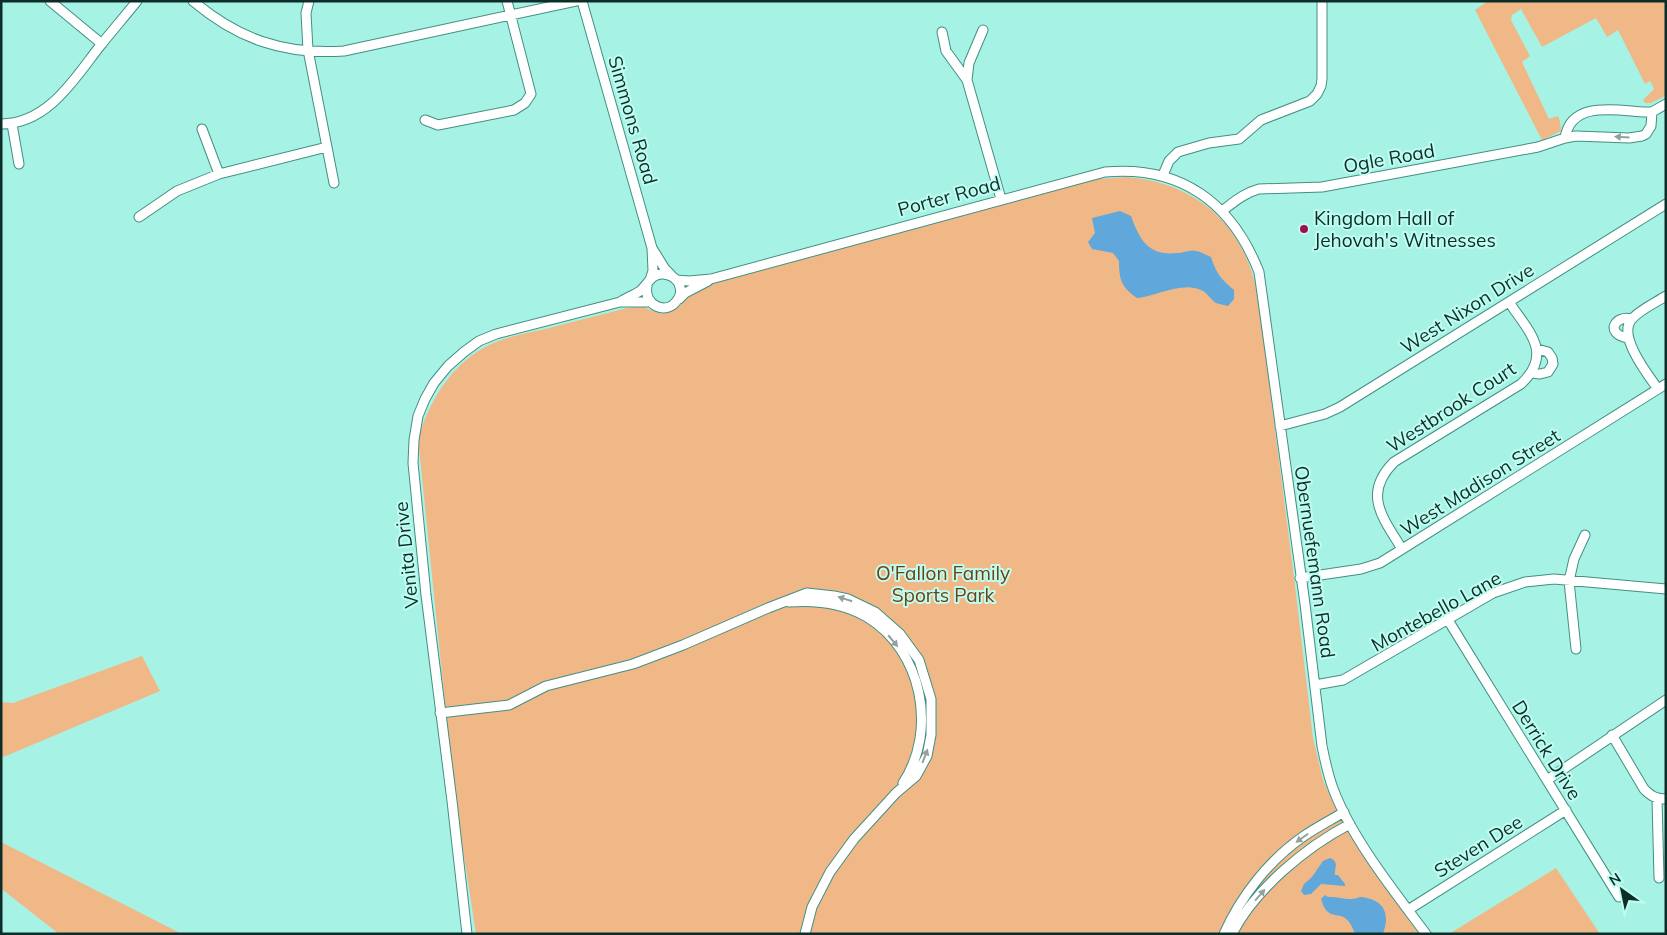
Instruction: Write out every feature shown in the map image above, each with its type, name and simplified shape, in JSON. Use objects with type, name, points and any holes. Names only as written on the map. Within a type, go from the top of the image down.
[{"type":"street","points":[[50,1],[102,44]]},
{"type":"street","points":[[1,124],[12,124],[52,104],[63,94],[137,1]]},
{"type":"street","points":[[192,1],[228,27],[257,40],[279,48],[326,52],[344,51],[576,1]]},
{"type":"street","points":[[309,1],[306,13],[308,50],[334,183]]},
{"type":"street","points":[[425,120],[438,125],[514,110],[525,103],[531,94],[506,1]]},
{"type":"street","name":"Simmons Road","points":[[582,1],[652,248],[664,269],[673,278]]},
{"type":"street","points":[[1163,175],[1169,161],[1178,152],[1209,143],[1239,139],[1261,120],[1310,101],[1317,94],[1322,78],[1322,1]]},
{"type":"street","points":[[967,80],[969,63],[983,30]]},
{"type":"street","points":[[942,32],[946,51],[967,80],[1001,199]]},
{"type":"street","points":[[1565,138],[1569,124],[1583,112],[1606,110],[1652,112],[1666,104]]},
{"type":"street","name":"Ogle Road","points":[[1222,211],[1241,196],[1259,189],[1322,187],[1538,147],[1565,138],[1589,135],[1629,138],[1642,136],[1646,134],[1651,126],[1652,112]]},
{"type":"street","points":[[12,124],[19,164]]},
{"type":"street","points":[[202,129],[219,174]]},
{"type":"street","points":[[139,217],[177,190],[219,174],[327,147]]},
{"type":"street","name":"Porter Road","points":[[673,278],[689,281],[711,279],[1105,172],[1133,171],[1163,175],[1183,182],[1197,190]]},
{"type":"street","name":"Obernuefemann Road","points":[[1197,190],[1222,211],[1238,231],[1251,252],[1259,272],[1322,746],[1334,790],[1350,824],[1426,934]]},
{"type":"street","name":"West Nixon Drive","points":[[1280,426],[1325,414],[1340,406],[1666,204]]},
{"type":"street","name":"Simmons Road","points":[[648,283],[652,271],[652,248]]},
{"type":"street","points":[[660,274],[673,278],[680,288],[678,300],[674,304],[663,308],[650,302],[646,296],[648,283],[660,274]]},
{"type":"street","name":"Porter Road","points":[[678,300],[685,293],[711,279]]},
{"type":"street","name":"Venita Drive","points":[[620,302],[648,283]]},
{"type":"street","points":[[1662,387],[1636,355],[1628,338],[1628,328],[1632,319],[1666,296]]},
{"type":"street","name":"Venita Drive","points":[[467,934],[440,713],[413,463],[418,416],[425,399],[448,366],[479,341],[496,334],[620,302],[650,302]]},
{"type":"street","name":"Westbrook Court","points":[[1402,549],[1381,514],[1378,504],[1378,483],[1385,472],[1394,462],[1521,384],[1532,373],[1538,349],[1535,341],[1509,302]]},
{"type":"street","points":[[1628,338],[1620,336],[1615,332],[1614,327],[1617,321],[1622,318],[1632,319]]},
{"type":"street","name":"Westbrook Court","points":[[1532,373],[1548,372],[1553,364],[1548,352],[1538,349]]},
{"type":"street","name":"West Madison Street","points":[[1300,578],[1372,567],[1662,387]]},
{"type":"street","points":[[1576,648],[1569,581],[1574,559],[1585,535]]},
{"type":"street","name":"Montebello Lane","points":[[1315,685],[1343,680],[1493,594],[1525,582],[1554,580],[1666,589]]},
{"type":"street","points":[[440,713],[509,705],[546,686],[632,664],[660,654],[807,593],[834,596],[861,604],[881,617],[900,634],[919,660],[931,699],[933,723],[931,735],[927,756],[916,776],[896,793],[854,839],[830,872],[812,908],[805,934]]},
{"type":"street","name":"Derrick Drive","points":[[1448,620],[1619,897]]},
{"type":"street","points":[[1547,780],[1666,700]]},
{"type":"street","points":[[1612,735],[1644,789],[1649,795],[1661,799],[1659,878]]},
{"type":"street","name":"Steven Dee","points":[[1408,910],[1566,810]]},
{"type":"street","points":[[1224,934],[1248,892],[1278,858],[1304,836],[1344,812]]},
{"type":"street","points":[[1232,934],[1248,910],[1289,865],[1324,839],[1350,824]]},
{"type":"green space","points":[[1488,1],[1666,1],[1665,96],[1651,103],[1645,103],[1643,100],[1654,89],[1650,81],[1645,84],[1618,30],[1607,37],[1596,18],[1542,47],[1521,9],[1512,15],[1511,20],[1530,56],[1522,62],[1549,119],[1558,116],[1560,121],[1561,131],[1542,140],[1475,10]]},
{"type":"green space","name":"O'Fallon Family Sports Park","points":[[1126,177],[1167,185],[1202,203],[1217,215],[1230,230],[1250,267],[1260,313],[1313,738],[1323,780],[1338,814],[1357,847],[1419,934],[476,934],[454,792],[418,438],[431,407],[448,379],[471,356],[485,347],[506,338],[627,308],[643,307],[661,314],[672,311],[681,305],[688,295],[702,287],[1064,187],[1099,179]]},
{"type":"green space","points":[[142,656],[160,691],[1,758],[1,702],[13,703]]},
{"type":"green space","points":[[1,842],[182,934],[59,934],[3,890],[1,891]]},
{"type":"green space","points":[[1556,868],[1600,934],[1449,934]]},
{"type":"water","points":[[1120,211],[1131,216],[1142,239],[1153,249],[1167,253],[1194,251],[1211,257],[1220,275],[1234,290],[1234,299],[1228,306],[1216,303],[1203,291],[1186,287],[1137,298],[1124,286],[1119,261],[1113,253],[1092,249],[1088,242],[1095,233],[1092,218]]},
{"type":"water","points":[[1330,858],[1336,863],[1335,875],[1338,875],[1345,886],[1321,884],[1311,894],[1304,895],[1301,891],[1304,884],[1312,877],[1323,861]]},
{"type":"water","points":[[1325,895],[1348,899],[1368,898],[1379,904],[1383,908],[1386,919],[1383,934],[1355,934],[1348,920],[1344,917],[1333,915],[1325,909],[1321,899]]},
{"type":"place","name":"Kingdom Hall of Jehovah's Witnesses","points":[[1304,229]]}]
